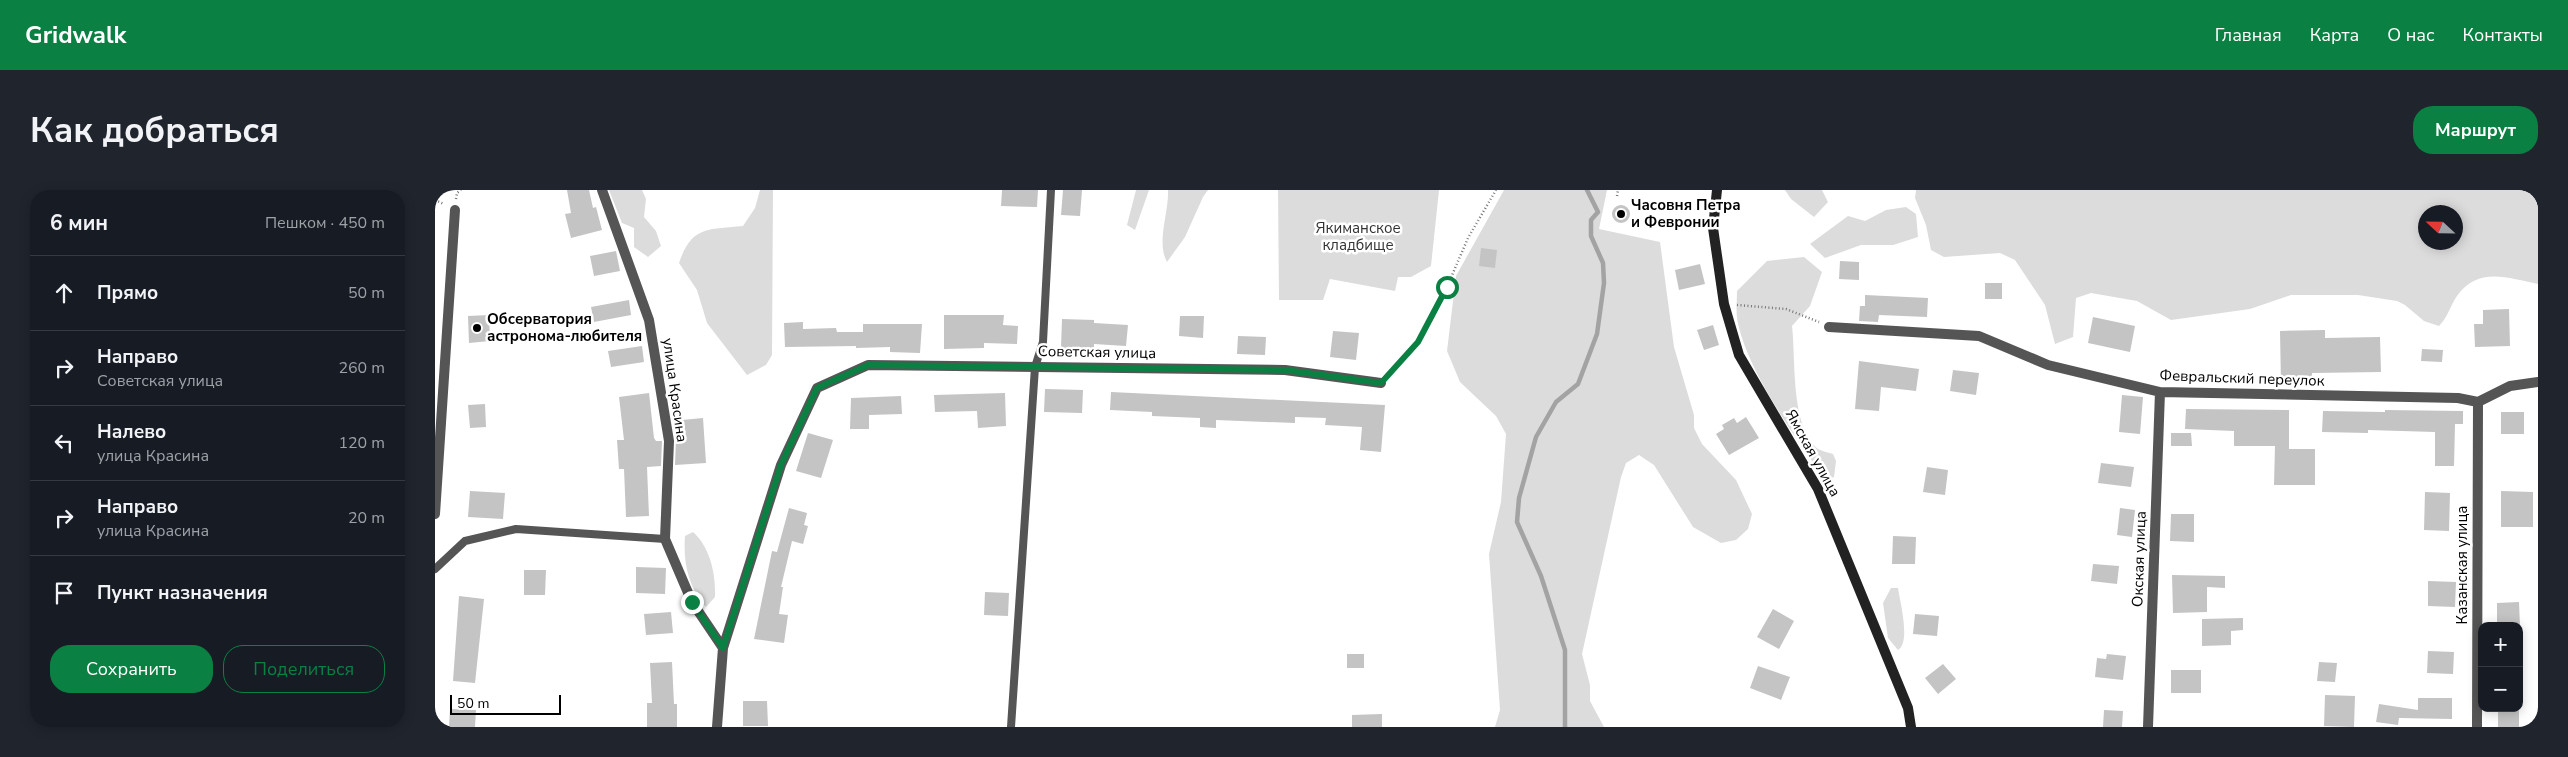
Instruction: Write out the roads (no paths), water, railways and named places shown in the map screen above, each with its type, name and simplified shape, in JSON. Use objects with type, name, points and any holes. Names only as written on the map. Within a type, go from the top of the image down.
[{"type":"street","name":"улица Красина","points":[[602,190],[649,320],[669,441],[665,539],[692,602],[723,648]]},
{"type":"street","name":"Ямская улица","points":[[1717,190],[1713,228],[1724,304],[1739,355],[1818,489],[1909,708],[1911,727]]},
{"type":"street","points":[[435,514],[455,210]]},
{"type":"street","name":"Февральский переулок","points":[[1829,326],[1979,336],[2048,364],[2160,392],[2458,398],[2477,402]]},
{"type":"street","name":"Советская улица","points":[[723,648],[781,465],[817,388],[868,365],[1285,370],[1381,383]]},
{"type":"street","points":[[2477,402],[2510,386],[2538,382]]},
{"type":"street","name":"Окская улица","points":[[2148,727],[2160,392]]},
{"type":"street","name":"Казанская улица","points":[[2477,402],[2477,727]]},
{"type":"street","points":[[717,727],[723,648]]},
{"type":"lane","points":[[1011,727],[1035,366],[1043,342],[1051,190]]},
{"type":"lane","points":[[435,569],[465,541],[516,530],[665,539]]},
{"type":"waterway","points":[[1565,727],[1565,650],[1541,576],[1517,522],[1519,498],[1536,437],[1556,402],[1578,384],[1597,334],[1604,283],[1603,263],[1591,236],[1591,220],[1598,212],[1587,190]]},
{"type":"place","name":"Часовня Петра и Февронии","points":[[1621,214]]},
{"type":"place","name":"Обсерватория астронома-любителя","points":[[477,328]]},
{"type":"park label","name":"Якиманское кладбище","points":[[1358,236]]}]
